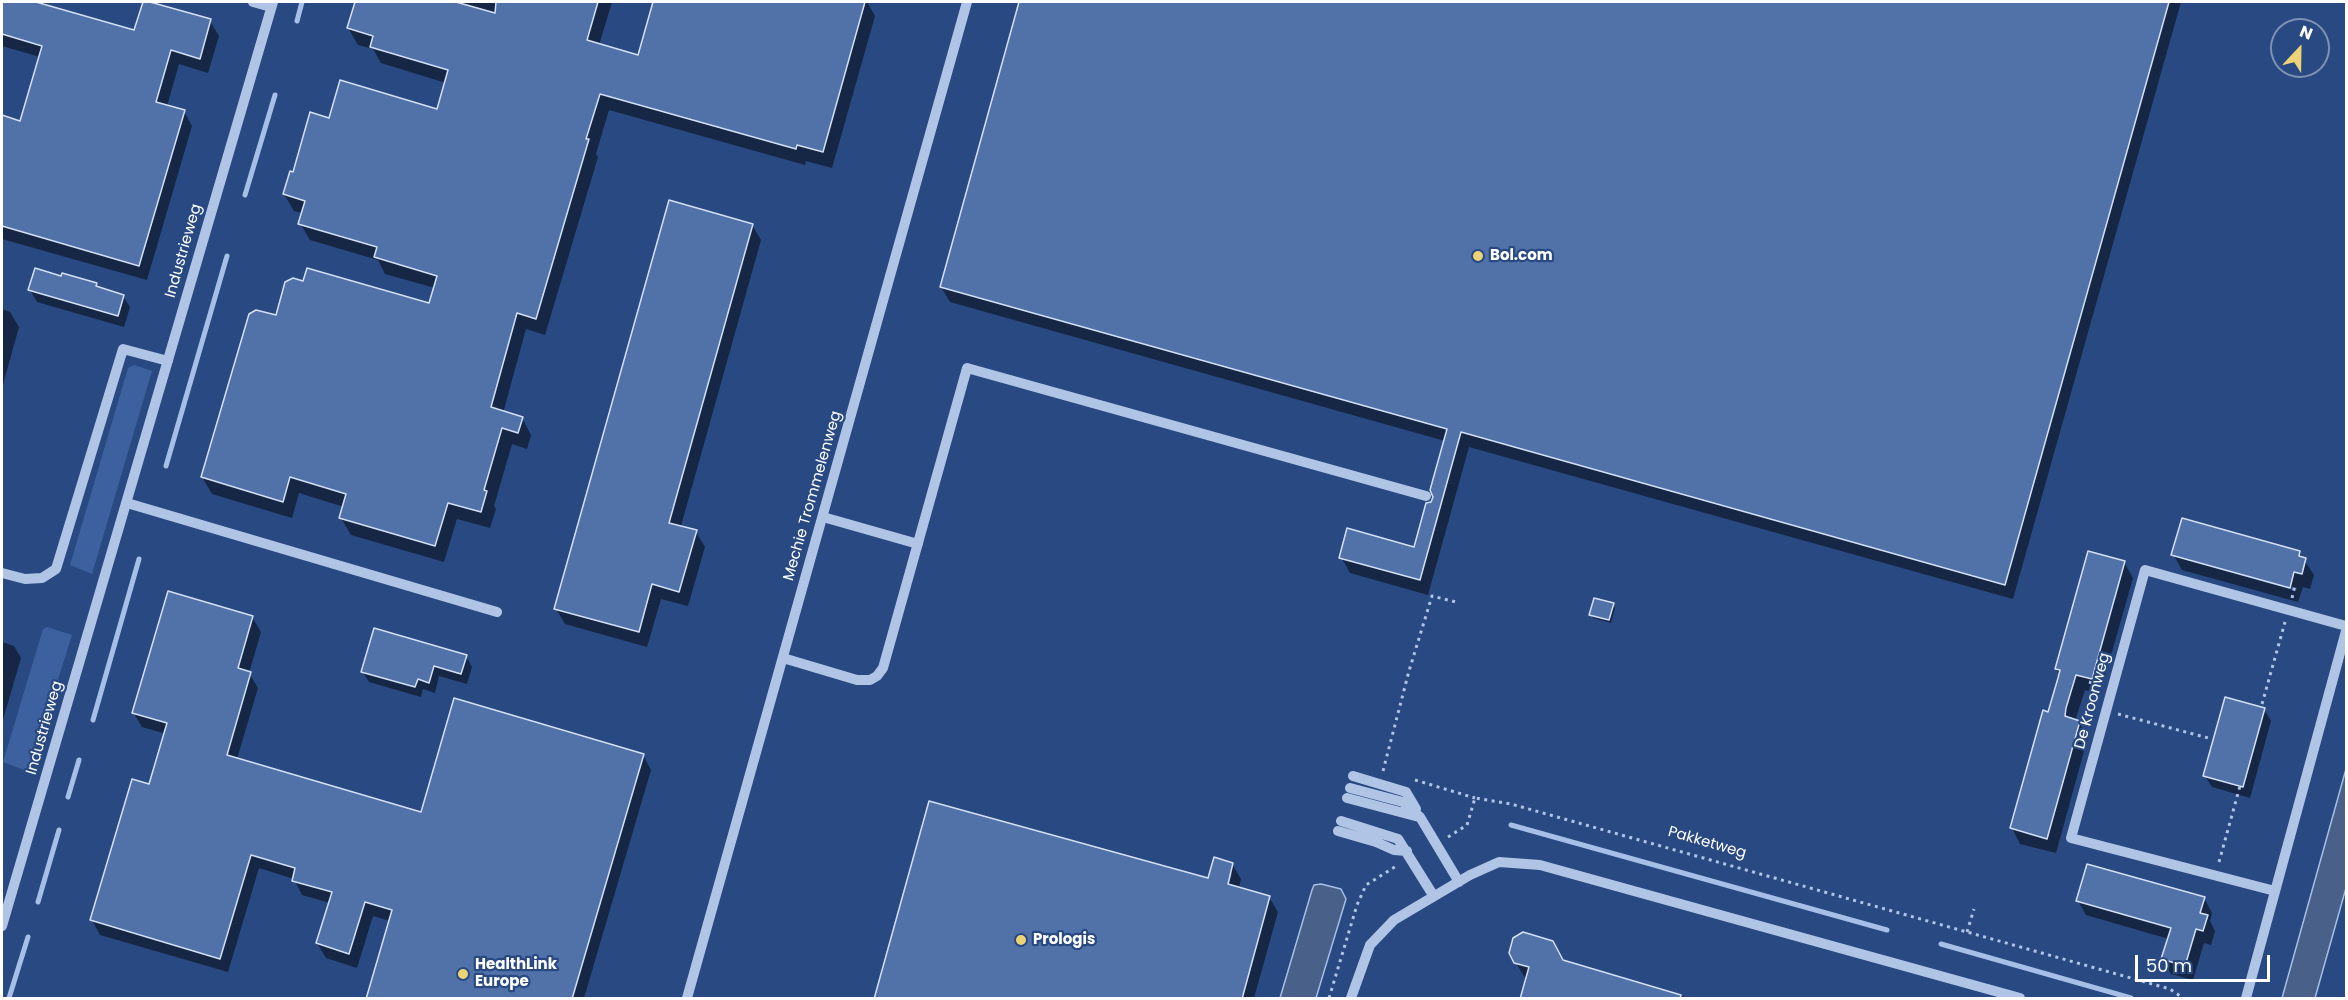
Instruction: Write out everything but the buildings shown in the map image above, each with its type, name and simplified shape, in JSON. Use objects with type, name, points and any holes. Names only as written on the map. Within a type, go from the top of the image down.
[{"type":"street","name":"Industrieweg","points":[[2,926],[272,4],[253,2]]},
{"type":"street","name":"Mechie Trommelenweg","points":[[687,999],[967,2]]},
{"type":"street","points":[[2,573],[25,579],[42,579],[56,569],[123,349],[168,361]]},
{"type":"street","points":[[783,658],[857,680],[870,680],[877,676],[883,668],[967,368],[1426,496]]},
{"type":"street","points":[[127,503],[497,612]]},
{"type":"street","points":[[823,517],[918,544]]},
{"type":"street","name":"De Kroonweg","points":[[2275,891],[2071,838],[2145,570],[2346,626]]},
{"type":"street","points":[[2246,999],[2346,631]]},
{"type":"street","points":[[1353,776],[1406,792],[1459,882]]},
{"type":"street","points":[[1349,793],[1420,818]]},
{"type":"street","points":[[1339,826],[1394,850],[1409,854],[1433,895]]},
{"type":"street","points":[[1351,999],[1370,945],[1394,920],[1433,895],[1499,862],[1540,865],[2020,999]]},
{"type":"path","points":[[2262,704],[2295,585]]},
{"type":"path","points":[[1392,773],[1382,770],[1432,596],[1456,602]]},
{"type":"path","points":[[2106,711],[2212,739]]},
{"type":"path","name":"Pakketweg","points":[[1413,780],[1475,798],[1511,804],[2170,989],[2183,999]]},
{"type":"path","points":[[2216,876],[2240,786]]},
{"type":"path","points":[[1436,844],[1467,825],[1475,798]]},
{"type":"path","points":[[1329,999],[1357,905],[1366,885],[1409,854]]},
{"type":"path","points":[[1967,932],[1974,909]]},
{"type":"shaded area","points":[[134,365],[152,371],[92,574],[70,565],[128,368]]},
{"type":"shaded area","points":[[47,627],[72,635],[29,772],[3,762],[43,629]]},
{"type":"shaded area","points":[[2346,769],[2346,888],[2315,998],[2282,998]]},
{"type":"shaded area","points":[[1321,884],[1341,889],[1346,899],[1316,998],[1280,998],[1312,890],[1314,885]]},
{"type":"waterway","points":[[297,21],[302,2]]},
{"type":"waterway","points":[[245,195],[275,95]]},
{"type":"waterway","points":[[166,466],[227,256]]},
{"type":"waterway","points":[[93,720],[139,559]]},
{"type":"waterway","points":[[68,797],[79,760]]},
{"type":"waterway","points":[[1511,825],[1887,930]]},
{"type":"waterway","points":[[38,902],[59,830]]},
{"type":"waterway","points":[[9,998],[28,937]]},
{"type":"waterway","points":[[1941,944],[2131,998]]},
{"type":"place","name":"Bol.com","points":[[1478,256]]},
{"type":"place","name":"Prologis","points":[[1021,940]]},
{"type":"place","name":"HealthLink Europe","points":[[463,974]]}]
